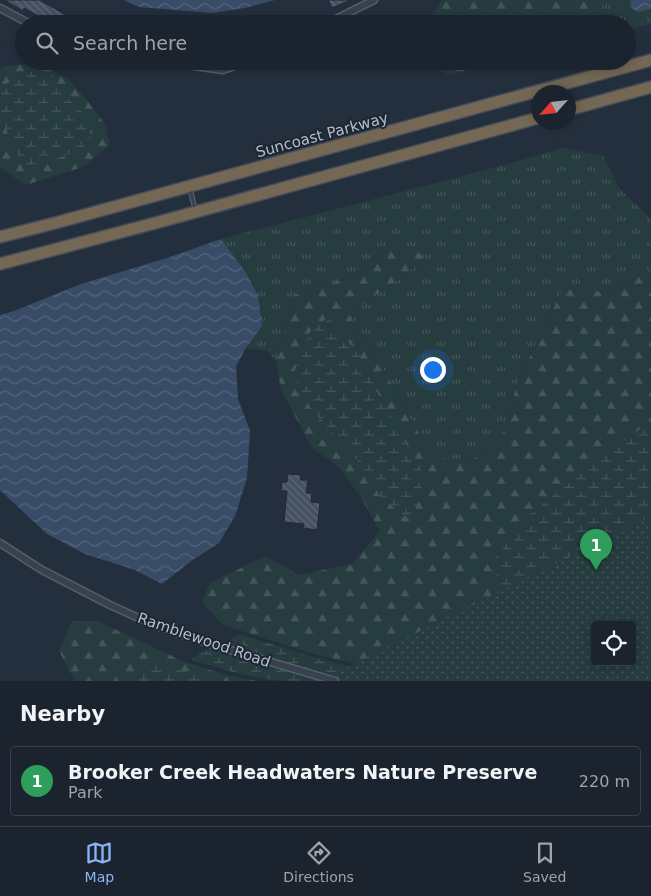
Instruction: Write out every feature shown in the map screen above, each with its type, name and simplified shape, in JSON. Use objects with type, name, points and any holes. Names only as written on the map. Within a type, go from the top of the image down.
[{"type":"highway","name":"Suncoast Parkway","points":[[636,64],[651,60]]},
{"type":"highway","name":"Suncoast Parkway","points":[[0,237],[615,70]]},
{"type":"highway","points":[[576,108],[651,87]]},
{"type":"highway","points":[[0,264],[531,120]]},
{"type":"street","points":[[344,15],[374,0]]},
{"type":"street","points":[[0,8],[15,16]]},
{"type":"street","name":"Ramblewood Road","points":[[0,543],[42,570],[156,626],[335,681]]},
{"type":"lane","points":[[189,187],[196,212]]},
{"type":"green space","points":[[442,0],[603,0],[601,15],[432,15]]},
{"type":"green space","points":[[603,0],[651,0],[651,24],[636,28],[636,15],[601,14]]},
{"type":"green space","points":[[15,65],[15,70],[53,70],[68,79],[105,124],[110,145],[83,167],[26,185],[0,168],[0,69],[4,66]]},
{"type":"green space","points":[[439,70],[470,70],[448,75]]},
{"type":"green space","points":[[29,72],[51,73],[64,95],[89,118],[91,143],[65,156],[25,167],[10,140],[0,113],[0,87]]},
{"type":"green space","points":[[563,148],[603,156],[620,189],[651,219],[651,272],[603,292],[563,290],[518,381],[505,430],[483,455],[453,466],[423,442],[387,375],[361,337],[349,314],[425,260],[388,249],[356,277],[313,286],[290,297],[287,323],[276,361],[268,351],[246,348],[262,326],[221,239]]},
{"type":"green space","points":[[416,248],[425,260],[349,314],[361,337],[387,375],[423,441],[453,466],[483,455],[505,430],[518,381],[563,289],[603,292],[651,272],[651,681],[410,672],[352,663],[314,654],[223,625],[202,602],[210,583],[266,556],[299,575],[352,564],[380,531],[360,496],[339,467],[312,448],[281,390],[276,361],[287,323],[290,297],[313,286],[356,277],[388,249]]},
{"type":"green space","points":[[328,317],[359,355],[383,403],[425,476],[412,521],[382,499],[353,454],[311,409],[293,375],[310,332]]},
{"type":"green space","points":[[651,425],[651,603],[605,621],[591,621],[591,624],[497,602],[496,557],[528,516],[596,461],[643,427]]},
{"type":"green space","points":[[651,516],[651,681],[320,681]]},
{"type":"green space","points":[[72,621],[97,621],[185,662],[227,675],[257,681],[75,681],[59,651]]},
{"type":"green space","points":[[240,634],[313,657],[349,666],[347,673],[350,681],[223,644]]},
{"type":"green space","points":[[212,649],[320,681],[284,681],[261,678],[192,660],[199,653]]},
{"type":"green space","points":[[154,663],[175,667],[208,681],[136,681],[136,677]]},
{"type":"water","points":[[124,0],[275,0],[245,8],[212,13],[139,7]]},
{"type":"water","points":[[630,0],[651,0],[651,9],[637,12],[631,7]]},
{"type":"water","points":[[221,239],[246,273],[258,296],[262,326],[236,366],[238,399],[250,431],[247,478],[235,516],[219,543],[191,561],[162,584],[135,570],[85,554],[47,534],[0,490],[0,315],[81,284],[167,258]]},
{"type":"building","points":[[5,0],[39,0],[66,15],[37,15],[24,8],[23,11]]},
{"type":"building","points":[[328,0],[351,0],[332,8]]},
{"type":"building","points":[[288,474],[301,475],[300,480],[308,480],[306,493],[312,493],[311,502],[320,503],[317,530],[303,528],[304,524],[284,522],[287,491],[281,491],[282,482],[287,482]]},
{"type":"place","name":"Brooker Creek Headwaters Nature Preserve","points":[[596,570]]}]
